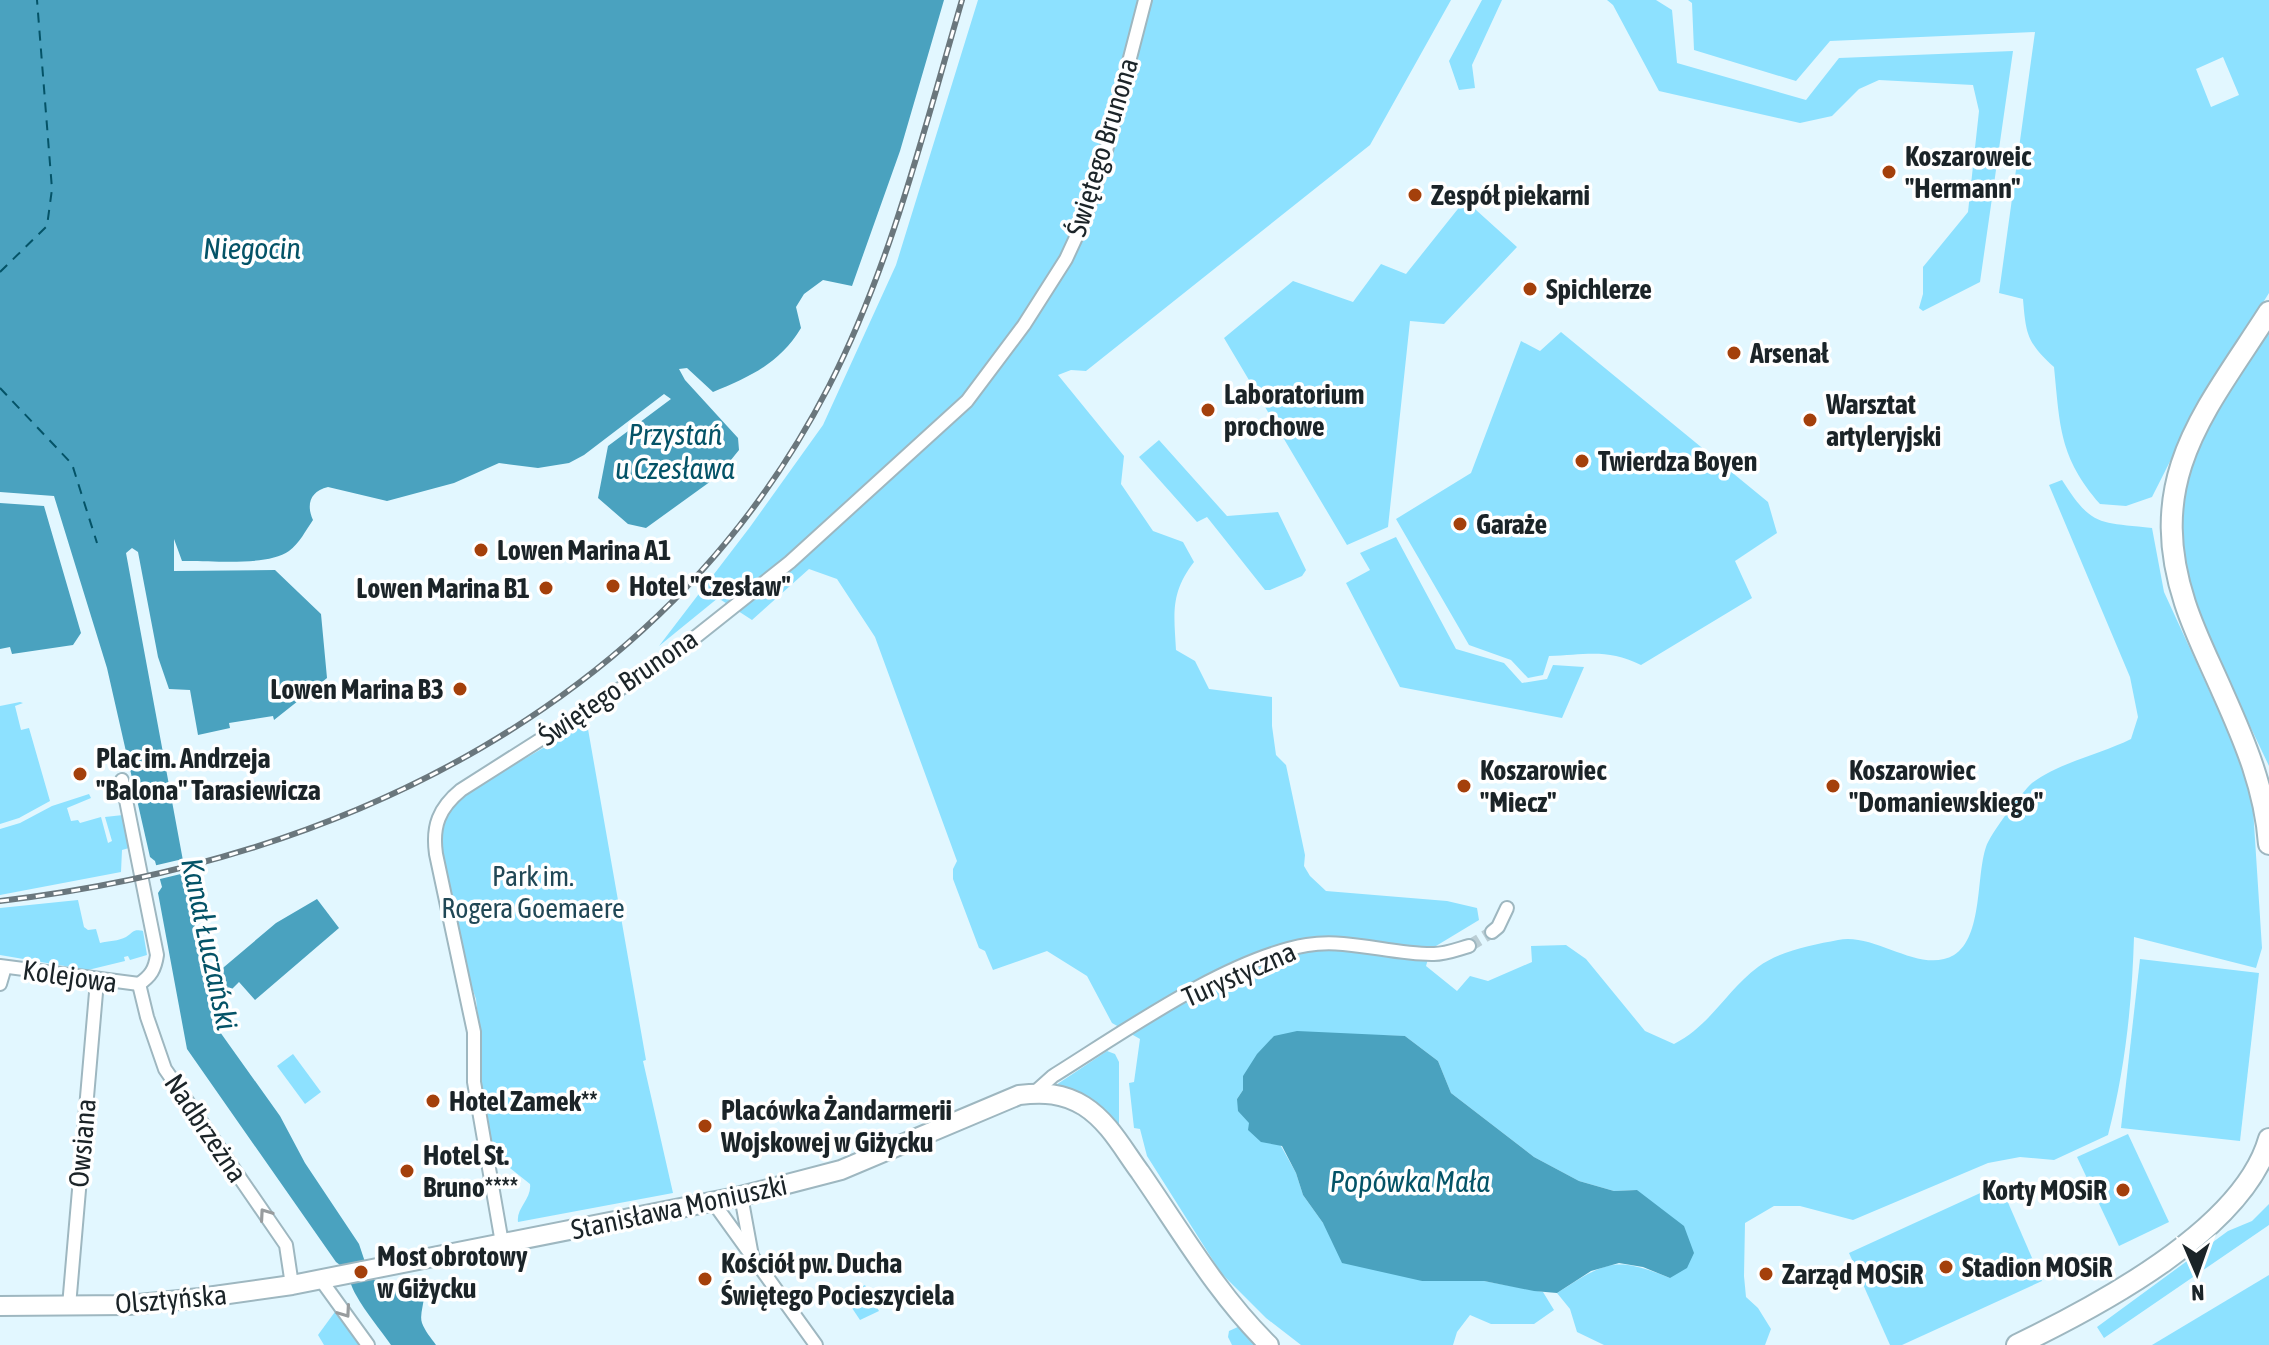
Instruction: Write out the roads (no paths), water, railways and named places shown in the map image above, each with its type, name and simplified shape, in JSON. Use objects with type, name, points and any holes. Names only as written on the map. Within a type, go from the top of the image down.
[{"type":"main road","points":[[2269,312],[2186,449],[2175,481],[2171,529],[2173,559],[2188,614],[2251,757],[2263,802],[2269,844]]},
{"type":"main road","points":[[2017,1345],[2110,1296],[2198,1236],[2222,1215],[2243,1190],[2260,1162],[2269,1139]]},
{"type":"street","name":"Świętego Brunona","points":[[502,1243],[474,1082],[474,1032],[434,846],[440,812],[461,790],[656,666],[693,639],[790,562],[967,401],[1024,325],[1066,259],[1084,220],[1102,166],[1145,0]]},
{"type":"street","points":[[122,780],[157,955],[156,966],[149,978],[139,984]]},
{"type":"street","points":[[1492,932],[1498,927],[1507,908]]},
{"type":"street","name":"Turystyczna","points":[[1034,1093],[1053,1076],[1194,991],[1281,950],[1310,944],[1351,945],[1435,954],[1469,946]]},
{"type":"street","points":[[0,984],[3,967]]},
{"type":"street","name":"Kolejowa","points":[[3,967],[139,984]]},
{"type":"street","name":"Owsiana","points":[[69,1306],[97,981]]},
{"type":"street","name":"Nadbrzeżna","points":[[139,984],[165,1069],[286,1245],[292,1285]]},
{"type":"street","name":"Stanisława Moniuszki","points":[[340,1277],[382,1266],[741,1196],[841,1170],[1019,1095],[1059,1094],[1071,1098],[1099,1118],[1183,1233],[1215,1284],[1269,1345]]},
{"type":"street","points":[[741,1196],[752,1256]]},
{"type":"street","points":[[713,1202],[816,1345]]},
{"type":"street","name":"Olsztyńska","points":[[0,1306],[69,1306],[200,1298],[340,1277]]},
{"type":"street","points":[[321,1280],[368,1345]]},
{"type":"water","name":"Niegocin","points":[[0,0],[944,0],[900,151],[852,286],[823,280],[804,294],[796,307],[801,328],[793,340],[774,360],[739,381],[713,392],[687,368],[679,369],[685,380],[738,438],[739,450],[718,476],[646,528],[628,524],[598,498],[608,446],[671,399],[664,394],[569,463],[538,468],[499,463],[454,483],[387,501],[328,487],[322,489],[311,499],[313,520],[296,545],[279,556],[237,562],[182,561],[174,539],[174,571],[275,570],[321,614],[327,678],[274,720],[273,716],[229,723],[230,728],[198,735],[190,690],[169,689],[158,657],[138,552],[132,548],[126,553],[204,974],[211,978],[276,923],[317,899],[339,928],[255,1000],[239,982],[212,1015],[220,1032],[280,1116],[305,1163],[359,1244],[370,1277],[381,1282],[413,1284],[422,1290],[422,1323],[436,1345],[391,1345],[360,1302],[344,1269],[336,1262],[187,1049],[158,893],[162,887],[155,861],[150,857],[107,668],[54,496],[0,492]]},
{"type":"water","points":[[0,503],[44,506],[81,633],[73,645],[12,654],[10,647],[0,649]]},
{"type":"water","name":"Popówka Mała","points":[[1297,1031],[1405,1036],[1438,1061],[1451,1093],[1534,1157],[1579,1181],[1614,1191],[1637,1190],[1684,1226],[1694,1253],[1687,1268],[1670,1278],[1643,1267],[1619,1263],[1591,1271],[1557,1293],[1484,1281],[1422,1281],[1342,1263],[1323,1223],[1303,1195],[1282,1146],[1261,1142],[1248,1130],[1249,1123],[1238,1111],[1237,1099],[1243,1090],[1243,1076],[1257,1054],[1274,1036]]},
{"type":"tunnel","points":[[1469,946],[1492,932]]},
{"type":"railway","points":[[0,901],[127,880],[251,848],[370,804],[482,747],[586,678],[679,595],[761,498],[829,386],[851,340],[871,293],[920,147],[962,0]]},
{"type":"place","name":"Koszaroweic \"Hermann\"","points":[[1889,172]]},
{"type":"place","name":"Zespół piekarni","points":[[1415,195]]},
{"type":"place","name":"Spichlerze","points":[[1530,289]]},
{"type":"place","name":"Arsenał","points":[[1734,353]]},
{"type":"place","name":"Laboratorium prochowe","points":[[1208,410]]},
{"type":"place","name":"Warsztat artyleryjski","points":[[1810,420]]},
{"type":"place","name":"Twierdza Boyen","points":[[1582,461]]},
{"type":"place","name":"Garaże","points":[[1460,524]]},
{"type":"place","name":"Lowen Marina A1","points":[[481,550]]},
{"type":"place","name":"Hotel \"Czesław\"","points":[[613,586]]},
{"type":"place","name":"Lowen Marina B1","points":[[546,588]]},
{"type":"place","name":"Lowen Marina B3","points":[[460,689]]},
{"type":"place","name":"Plac im. Andrzeja \"Balona\" Tarasiewicza","points":[[80,774]]},
{"type":"place","name":"Koszarowiec \"Miecz\"","points":[[1464,786]]},
{"type":"place","name":"Koszarowiec \"Domaniewskiego\"","points":[[1833,786]]},
{"type":"place","name":"Hotel Zamek**","points":[[433,1101]]},
{"type":"place","name":"Placówka Żandarmerii Wojskowej w Giżycku","points":[[705,1126]]},
{"type":"place","name":"Hotel St. Bruno****","points":[[407,1171]]},
{"type":"place","name":"Korty MOSiR","points":[[2123,1190]]},
{"type":"place","name":"Stadion MOSiR","points":[[1946,1267]]},
{"type":"place","name":"Most obrotowy w Giżycku","points":[[361,1272]]},
{"type":"place","name":"Zarząd MOSiR","points":[[1766,1274]]},
{"type":"place","name":"Kościół pw. Ducha Świętego Pocieszyciela","points":[[705,1279]]},
{"type":"water label","name":"Przystań u Czesława","points":[[675,452]]},
{"type":"water label","name":"Kanał Łuczański","points":[[209,944]]},
{"type":"park label","name":"Park im. Rogera Goemaere","points":[[533,892]]}]
